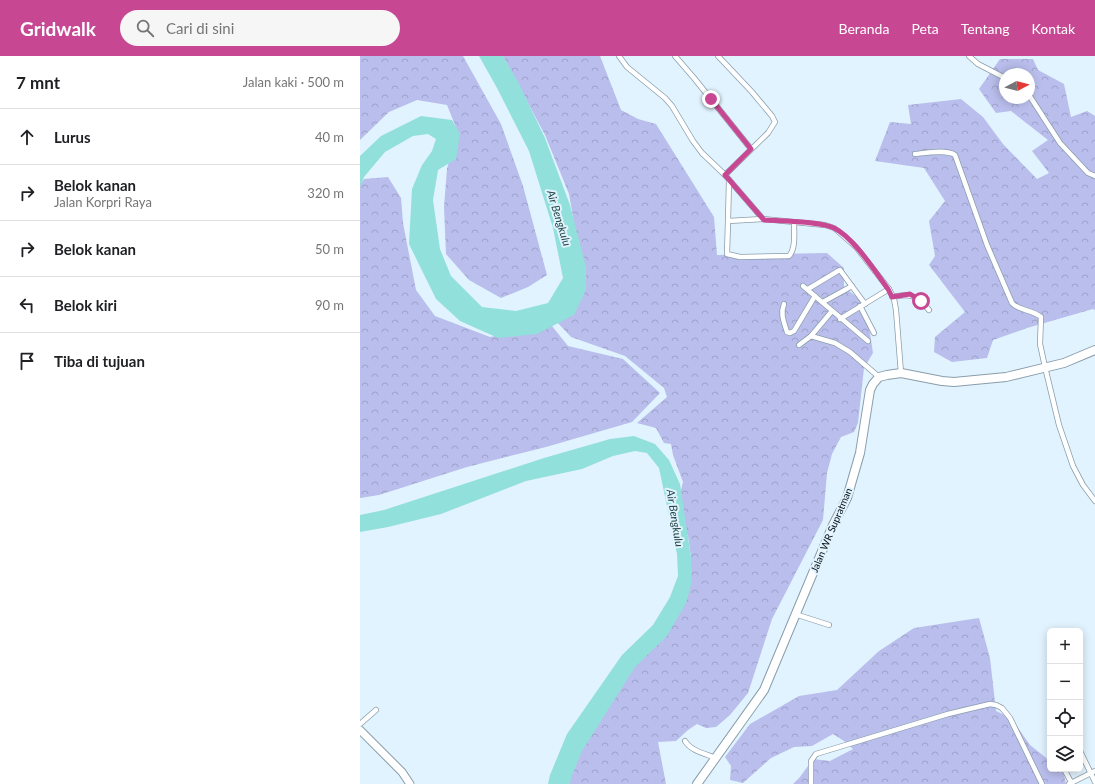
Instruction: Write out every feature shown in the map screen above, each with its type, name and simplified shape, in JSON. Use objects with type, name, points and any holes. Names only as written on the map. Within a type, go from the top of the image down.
[{"type":"highway","points":[[879,377],[901,373],[942,382],[966,382],[1006,377],[1074,360],[1095,350]]},
{"type":"highway","name":"Jalan WR Supratman","points":[[697,784],[764,690],[833,525],[847,498],[860,453],[870,390],[879,377]]},
{"type":"main road","points":[[360,730],[402,772],[410,784]]},
{"type":"street","points":[[619,56],[627,67],[666,98],[676,111],[693,141],[764,220]]},
{"type":"street","points":[[675,56],[751,149]]},
{"type":"street","points":[[718,56],[752,92],[775,122],[772,127],[725,175]]},
{"type":"street","points":[[969,56],[978,64],[999,75]]},
{"type":"street","points":[[1035,104],[1060,143],[1088,173],[1095,176]]},
{"type":"street","points":[[915,154],[951,152],[955,155],[987,245],[1012,303],[1014,306],[1028,310],[1041,317],[1040,344],[1059,425],[1073,466],[1095,501]]},
{"type":"street","points":[[729,180],[728,255],[740,257],[788,256],[791,254],[792,249],[794,222]]},
{"type":"street","points":[[728,221],[764,220],[816,224],[834,228],[847,238],[856,247],[888,289],[892,297],[896,310],[901,373]]},
{"type":"street","points":[[868,341],[805,288],[839,270],[852,286],[863,305],[874,333]]},
{"type":"street","points":[[823,302],[852,286]]},
{"type":"street","points":[[840,319],[888,289]]},
{"type":"street","points":[[892,297],[910,294],[921,301],[929,310]]},
{"type":"street","points":[[784,304],[782,316],[787,332],[790,333],[794,331],[815,296]]},
{"type":"street","points":[[799,345],[811,336],[832,311]]},
{"type":"street","points":[[811,336],[835,343],[850,352],[879,377]]},
{"type":"street","points":[[795,614],[829,625]]},
{"type":"street","points":[[811,784],[811,761],[816,754],[948,714],[990,704],[1002,708],[1010,718],[1042,784]]},
{"type":"street","points":[[360,724],[376,710]]},
{"type":"street","points":[[685,741],[688,746],[716,758]]},
{"type":"street","points":[[1083,756],[1093,772],[1095,782]]},
{"type":"street","points":[[1065,772],[1071,784],[1093,772]]},
{"type":"green space","points":[[360,56],[463,56],[501,124],[523,186],[547,275],[528,287],[501,298],[469,280],[446,254],[444,207],[447,169],[457,130],[447,105],[417,100],[389,112],[360,140]]},
{"type":"green space","points":[[503,56],[600,56],[621,110],[638,119],[656,124],[714,217],[717,255],[827,253],[844,268],[844,287],[862,301],[870,333],[873,353],[864,368],[858,423],[854,432],[841,437],[832,454],[827,473],[823,520],[772,619],[748,693],[730,715],[716,727],[706,728],[697,724],[676,741],[658,742],[666,784],[563,784],[570,765],[690,572],[691,557],[688,536],[676,510],[683,482],[673,455],[671,444],[664,443],[656,428],[637,423],[667,397],[664,388],[625,356],[571,337],[555,320],[582,269],[569,194],[545,135]]},
{"type":"green space","points":[[1000,59],[1033,59],[1038,70],[1064,84],[1071,117],[1087,111],[1095,116],[1095,310],[1093,309],[1027,328],[993,340],[987,358],[952,362],[934,352],[935,337],[965,312],[929,265],[935,256],[929,221],[945,201],[924,168],[875,161],[890,122],[911,124],[908,105],[961,99],[983,117],[1003,144],[1037,179],[1049,173],[1032,151],[1048,140],[1011,111],[996,113],[979,89]]},
{"type":"green space","points":[[388,177],[401,198],[403,223],[416,290],[435,316],[490,337],[552,326],[568,346],[623,359],[660,393],[632,422],[546,447],[467,467],[379,495],[360,498],[360,185],[364,179]]},
{"type":"green space","points":[[979,618],[990,658],[996,711],[1011,718],[1030,745],[1047,759],[1047,772],[1062,772],[1066,784],[793,784],[813,759],[830,761],[853,749],[833,734],[812,746],[794,747],[771,758],[743,783],[730,780],[731,766],[725,757],[750,724],[799,696],[837,690],[879,651],[914,628]]},
{"type":"water","name":"Air Bengkulu","points":[[479,56],[503,56],[519,84],[545,138],[570,205],[586,267],[586,290],[574,315],[537,334],[498,338],[460,321],[436,299],[409,244],[412,189],[422,165],[432,151],[436,139],[428,134],[413,136],[385,152],[364,177],[360,187],[360,156],[381,136],[421,116],[452,120],[460,134],[456,159],[438,170],[433,200],[440,249],[451,276],[482,307],[516,311],[548,303],[563,278],[553,228],[529,151]]},
{"type":"water","name":"Air Bengkulu","points":[[634,436],[655,444],[669,460],[680,484],[691,557],[692,581],[686,603],[667,636],[635,667],[582,751],[570,784],[548,784],[550,775],[567,734],[622,655],[653,625],[670,597],[678,576],[677,554],[659,468],[647,453],[635,451],[613,456],[582,469],[526,481],[441,514],[388,527],[360,532],[360,515],[384,510],[544,458],[610,439]]},
{"type":"route","points":[[711,99],[751,149],[725,175],[764,220],[826,225],[834,228],[856,247],[888,289],[892,297],[910,294],[921,301]]}]
